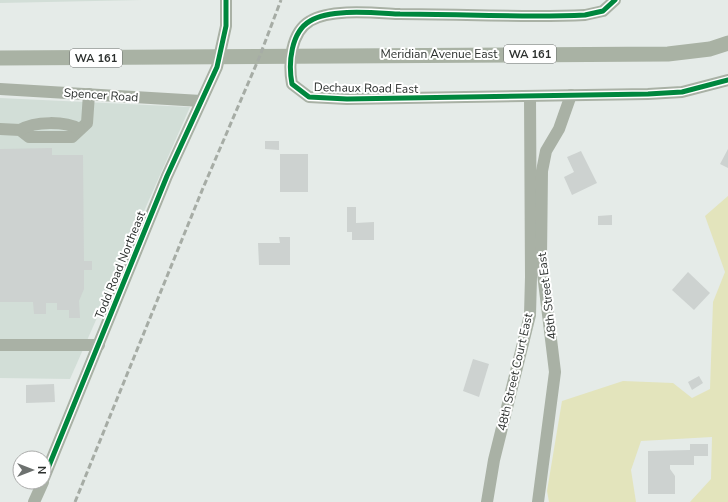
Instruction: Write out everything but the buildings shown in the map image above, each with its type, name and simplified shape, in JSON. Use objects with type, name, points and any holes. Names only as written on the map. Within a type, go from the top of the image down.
[{"type":"main road","name":"Meridian Avenue East","points":[[0,58],[192,58],[245,55],[668,54],[710,49],[728,43]]},
{"type":"street","name":"Todd Road Northeast","points":[[52,459],[167,176],[219,60],[226,26],[226,0]]},
{"type":"street","name":"Dechaux Road East","points":[[615,0],[603,11],[585,16],[329,14],[318,17],[303,26],[294,42],[290,74],[292,84],[302,93],[316,99],[530,97],[682,92],[728,80]]},
{"type":"street","name":"Spencer Road","points":[[0,89],[201,101]]},
{"type":"street","points":[[0,129],[20,130],[30,124],[71,124],[79,130],[83,128],[88,119],[89,94]]},
{"type":"street","name":"48th Street East","points":[[538,502],[556,372],[541,257],[542,171],[546,151],[559,128],[571,95]]},
{"type":"street","name":"48th Street Court East","points":[[487,502],[494,460],[530,315],[530,97]]},
{"type":"street","points":[[0,346],[99,345]]},
{"type":"street","points":[[34,502],[39,490]]},
{"type":"shaded area","points":[[0,0],[142,0],[0,3]]},
{"type":"shaded area","points":[[0,98],[190,107],[70,379],[0,378]]},
{"type":"green space","points":[[728,196],[728,502],[690,502],[711,479],[712,437],[641,441],[631,470],[636,502],[549,502],[547,491],[562,401],[623,381],[673,383],[692,398],[710,389],[713,302],[725,272],[705,216]]},
{"type":"railway","points":[[75,502],[203,188],[259,58],[281,0]]},
{"type":"cycle path","points":[[52,458],[167,176],[217,67],[226,26],[226,0]]},
{"type":"cycle path","points":[[615,0],[603,11],[585,15],[516,16],[367,12],[330,14],[310,21],[304,26],[295,40],[292,49],[290,67],[292,84],[309,97],[347,99],[648,94],[682,92],[728,80]]}]
